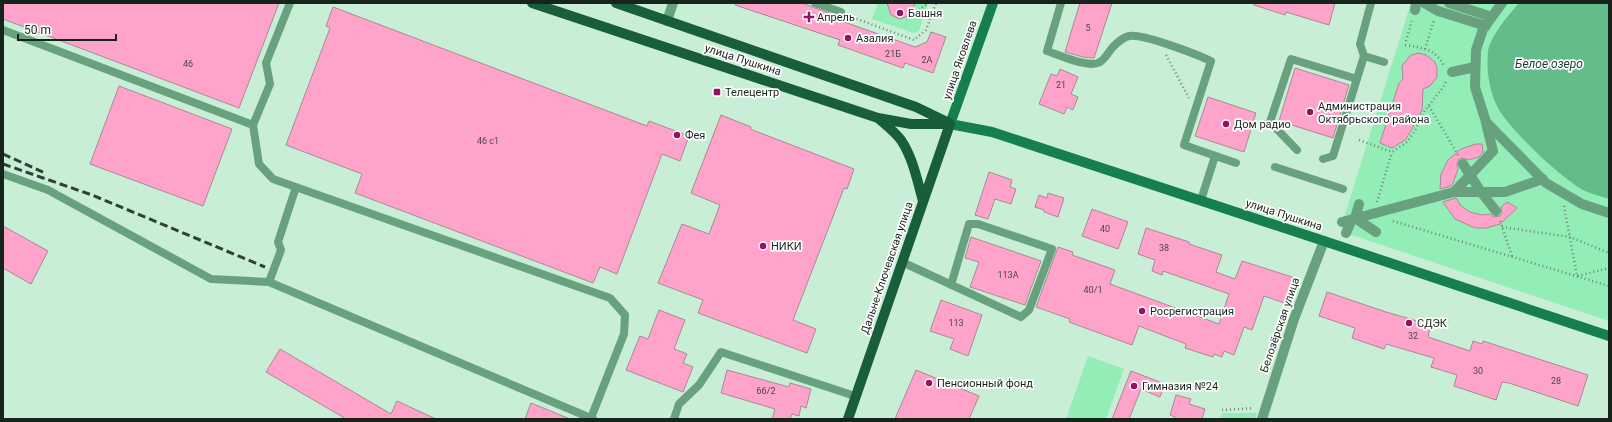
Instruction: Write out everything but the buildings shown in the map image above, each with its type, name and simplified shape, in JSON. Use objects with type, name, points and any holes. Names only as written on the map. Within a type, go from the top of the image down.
[{"type":"main road","name":"улица Пушкина","points":[[532,3],[878,118],[911,124],[950,124],[992,132],[1609,336]]},
{"type":"main road","name":"улица Пушкина","points":[[616,3],[916,107],[950,124]]},
{"type":"main road","name":"улица Яковлева","points":[[950,124],[993,3]]},
{"type":"main road","points":[[878,118],[897,136],[906,149],[911,160],[923,201]]},
{"type":"main road","name":"Дальне-Ключевская улица","points":[[848,419],[950,124]]},
{"type":"street","points":[[667,21],[673,3]]},
{"type":"street","points":[[1424,3],[1437,10],[1484,26]]},
{"type":"street","points":[[1449,3],[1486,12],[1502,3]]},
{"type":"street","points":[[1454,192],[1493,151],[1486,122],[1474,87],[1476,50],[1484,26],[1486,12]]},
{"type":"street","points":[[1452,72],[1475,67]]},
{"type":"street","points":[[1486,122],[1562,198],[1609,213]]},
{"type":"street","points":[[1463,164],[1481,192],[1496,211]]},
{"type":"street","points":[[1359,204],[1350,225],[1377,212],[1454,192],[1504,192],[1543,179]]},
{"type":"street","name":"Белозёрская улица","points":[[1262,419],[1294,319],[1324,241]]},
{"type":"lane","points":[[3,174],[48,190],[211,279],[268,282],[592,419],[624,334],[625,315],[610,298],[274,179],[259,164],[253,125],[270,84],[266,63],[290,3]]},
{"type":"lane","points":[[815,3],[841,12]]},
{"type":"lane","points":[[1061,3],[1047,50],[1080,62],[1093,64],[1099,63],[1118,41],[1130,36],[1198,54],[1211,61],[1184,145],[1236,163]]},
{"type":"lane","points":[[1323,159],[1332,156],[1357,79],[1364,56],[1360,44],[1371,3]]},
{"type":"lane","points":[[3,30],[253,125]]},
{"type":"lane","points":[[1364,56],[1384,62]]},
{"type":"lane","points":[[1297,150],[1270,122],[1291,58],[1357,79]]},
{"type":"lane","points":[[1201,200],[1215,156]]},
{"type":"lane","points":[[1275,167],[1343,190]]},
{"type":"lane","points":[[268,282],[281,250],[278,242],[296,187]]},
{"type":"lane","points":[[902,262],[951,285],[1021,317],[1029,310],[1052,249],[978,224],[969,224],[951,285]]},
{"type":"lane","points":[[674,419],[679,404],[699,385],[721,352],[855,396]]},
{"type":"path","points":[[912,10],[916,12],[929,3]]},
{"type":"path","points":[[841,12],[853,18],[914,40],[926,30],[936,3]]},
{"type":"path","points":[[1406,41],[1415,7]]},
{"type":"path","points":[[1425,49],[1437,10]]},
{"type":"path","points":[[1159,43],[1196,109]]},
{"type":"path","points":[[1377,212],[1392,152],[1407,142],[1428,106],[1445,85],[1447,73],[1440,59],[1425,49],[1405,44]]},
{"type":"path","points":[[1428,106],[1463,164]]},
{"type":"path","points":[[1359,140],[1392,152]]},
{"type":"path","points":[[1562,198],[1577,276]]},
{"type":"path","points":[[1496,211],[1512,256]]},
{"type":"path","points":[[1391,220],[1609,286]]},
{"type":"path","points":[[1502,227],[1570,237],[1609,254]]},
{"type":"path","points":[[1577,276],[1609,268]]},
{"type":"path","points":[[1222,410],[1256,408]]},
{"type":"shaded area","points":[[878,3],[928,3],[919,31],[914,33],[872,19]]},
{"type":"shaded area","points":[[1411,3],[1609,3],[1609,321],[1346,233],[1342,224]]},
{"type":"shaded area","points":[[1088,356],[1124,369],[1106,419],[1066,419]]},
{"type":"shaded area","points":[[1222,413],[1257,413],[1255,419],[1220,419]]},
{"type":"water","name":"Белое озеро","points":[[1519,3],[1609,3],[1609,199],[1583,190],[1563,176],[1539,155],[1517,132],[1497,106],[1490,84],[1488,68],[1489,46],[1505,20]]},
{"type":"railway","points":[[3,154],[45,173]]},
{"type":"railway","points":[[3,164],[92,195],[265,267]]},
{"type":"place","name":"Башня","points":[[900,13]]},
{"type":"place","name":"Апрель","points":[[809,17]]},
{"type":"place","name":"Азалия","points":[[848,38]]},
{"type":"place","name":"Телецентр","points":[[717,92]]},
{"type":"place","name":"Администрация Октябрьского района","points":[[1310,112]]},
{"type":"place","name":"Дом радио","points":[[1226,124]]},
{"type":"place","name":"Фея","points":[[677,135]]},
{"type":"place","name":"НИКИ","points":[[763,246]]},
{"type":"place","name":"Росрегистрация","points":[[1142,311]]},
{"type":"place","name":"СДЭК","points":[[1409,323]]},
{"type":"place","name":"Пенсионный фонд","points":[[929,383]]},
{"type":"place","name":"Гимназия №24","points":[[1134,386]]}]
